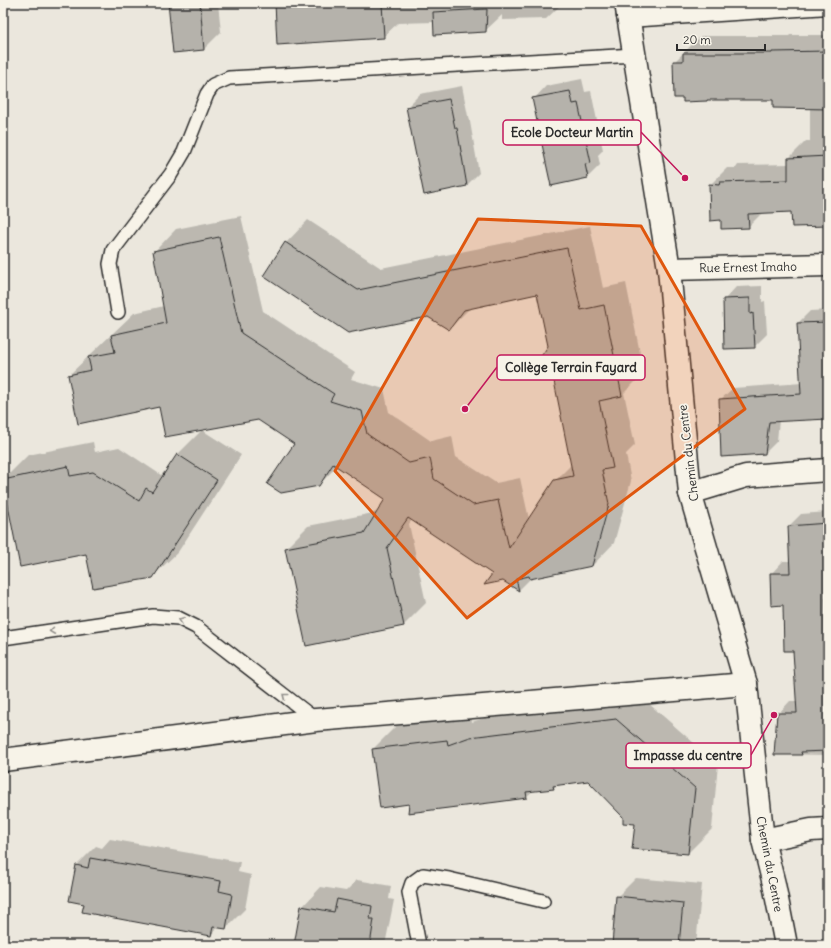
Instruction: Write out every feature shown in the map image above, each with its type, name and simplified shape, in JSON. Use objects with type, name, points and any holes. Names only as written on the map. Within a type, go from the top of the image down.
[{"type":"street","points":[[627,10],[828,3]]},
{"type":"street","name":"Chemin du Centre","points":[[627,10],[669,269],[690,493],[746,684],[763,840],[774,884],[786,945]]},
{"type":"street","name":"Rue Ernest Imaho","points":[[669,269],[828,265]]},
{"type":"street","points":[[690,493],[746,476],[828,470]]},
{"type":"street","points":[[3,760],[316,720],[746,684]]},
{"type":"street","points":[[763,840],[811,830],[828,829]]},
{"type":"lane","points":[[118,312],[110,264],[113,250],[171,174],[184,152],[212,85],[229,78],[635,55]]},
{"type":"lane","points":[[3,638],[153,616],[178,618],[196,627],[316,720]]},
{"type":"lane","points":[[420,945],[409,892],[412,883],[423,875],[449,879],[543,901]]},
{"type":"highlighted area","points":[[478,219],[641,226],[745,409],[467,618],[335,471]]},
{"type":"building","points":[[168,3],[200,3],[204,50],[173,53]]},
{"type":"building","points":[[275,3],[382,3],[384,38],[277,45]]},
{"type":"building","points":[[487,9],[486,32],[434,35],[433,12]]},
{"type":"building","points":[[828,51],[828,109],[773,108],[773,100],[707,100],[683,102],[683,98],[674,98],[673,61],[683,61],[683,53],[772,53]]},
{"type":"building","points":[[570,91],[573,104],[578,103],[591,163],[585,164],[588,178],[551,186],[532,98]]},
{"type":"building","points":[[449,99],[455,128],[457,128],[467,186],[424,195],[406,107]]},
{"type":"building","points":[[828,156],[828,226],[792,227],[791,212],[748,214],[749,228],[721,229],[721,220],[710,221],[709,184],[719,185],[720,182],[788,180],[788,158]]},
{"type":"building","points":[[219,237],[241,333],[334,394],[330,401],[362,411],[367,434],[409,463],[430,458],[434,479],[473,505],[498,500],[509,548],[554,480],[573,476],[554,381],[534,367],[548,346],[537,294],[464,310],[449,330],[428,317],[348,333],[263,276],[285,242],[358,290],[567,248],[581,310],[604,305],[622,396],[599,401],[613,468],[602,470],[609,504],[592,566],[530,579],[529,576],[516,579],[519,591],[503,581],[484,585],[492,574],[408,518],[387,548],[404,626],[306,646],[285,548],[364,533],[385,499],[333,464],[319,486],[281,493],[267,484],[294,444],[258,420],[165,437],[159,407],[78,424],[68,375],[91,370],[88,357],[115,352],[111,335],[166,323],[153,251]]},
{"type":"building","points":[[750,298],[750,314],[753,313],[755,348],[724,349],[723,299]]},
{"type":"building","points":[[828,322],[828,419],[769,422],[765,454],[721,457],[719,399],[801,394],[797,323]]},
{"type":"building","points":[[177,454],[217,480],[153,578],[93,588],[86,554],[20,567],[3,480],[68,466],[70,476],[93,472],[139,501],[146,488],[152,492]]},
{"type":"building","points":[[828,523],[828,598],[826,598],[828,751],[801,752],[802,755],[774,755],[777,713],[797,713],[793,651],[784,651],[783,605],[771,606],[770,573],[790,573],[788,526]]},
{"type":"building","points":[[616,719],[695,788],[688,854],[632,849],[635,824],[623,823],[623,817],[588,781],[553,786],[554,789],[526,792],[527,798],[497,802],[408,813],[409,804],[380,808],[372,749],[447,740],[448,745],[470,737]]},
{"type":"building","points":[[90,858],[221,881],[219,891],[232,894],[226,929],[213,927],[211,936],[82,912],[84,904],[69,901],[76,865],[88,868]]},
{"type":"building","points":[[616,896],[683,903],[679,945],[612,945]]},
{"type":"building","points":[[337,899],[372,906],[370,919],[374,919],[370,945],[294,945],[301,906],[334,912]]},
{"type":"place","name":"Ecole Docteur Martin","points":[[685,178]]},
{"type":"place","name":"Collège Terrain Fayard","points":[[465,409]]},
{"type":"place","name":"Impasse du centre","points":[[774,715]]}]
